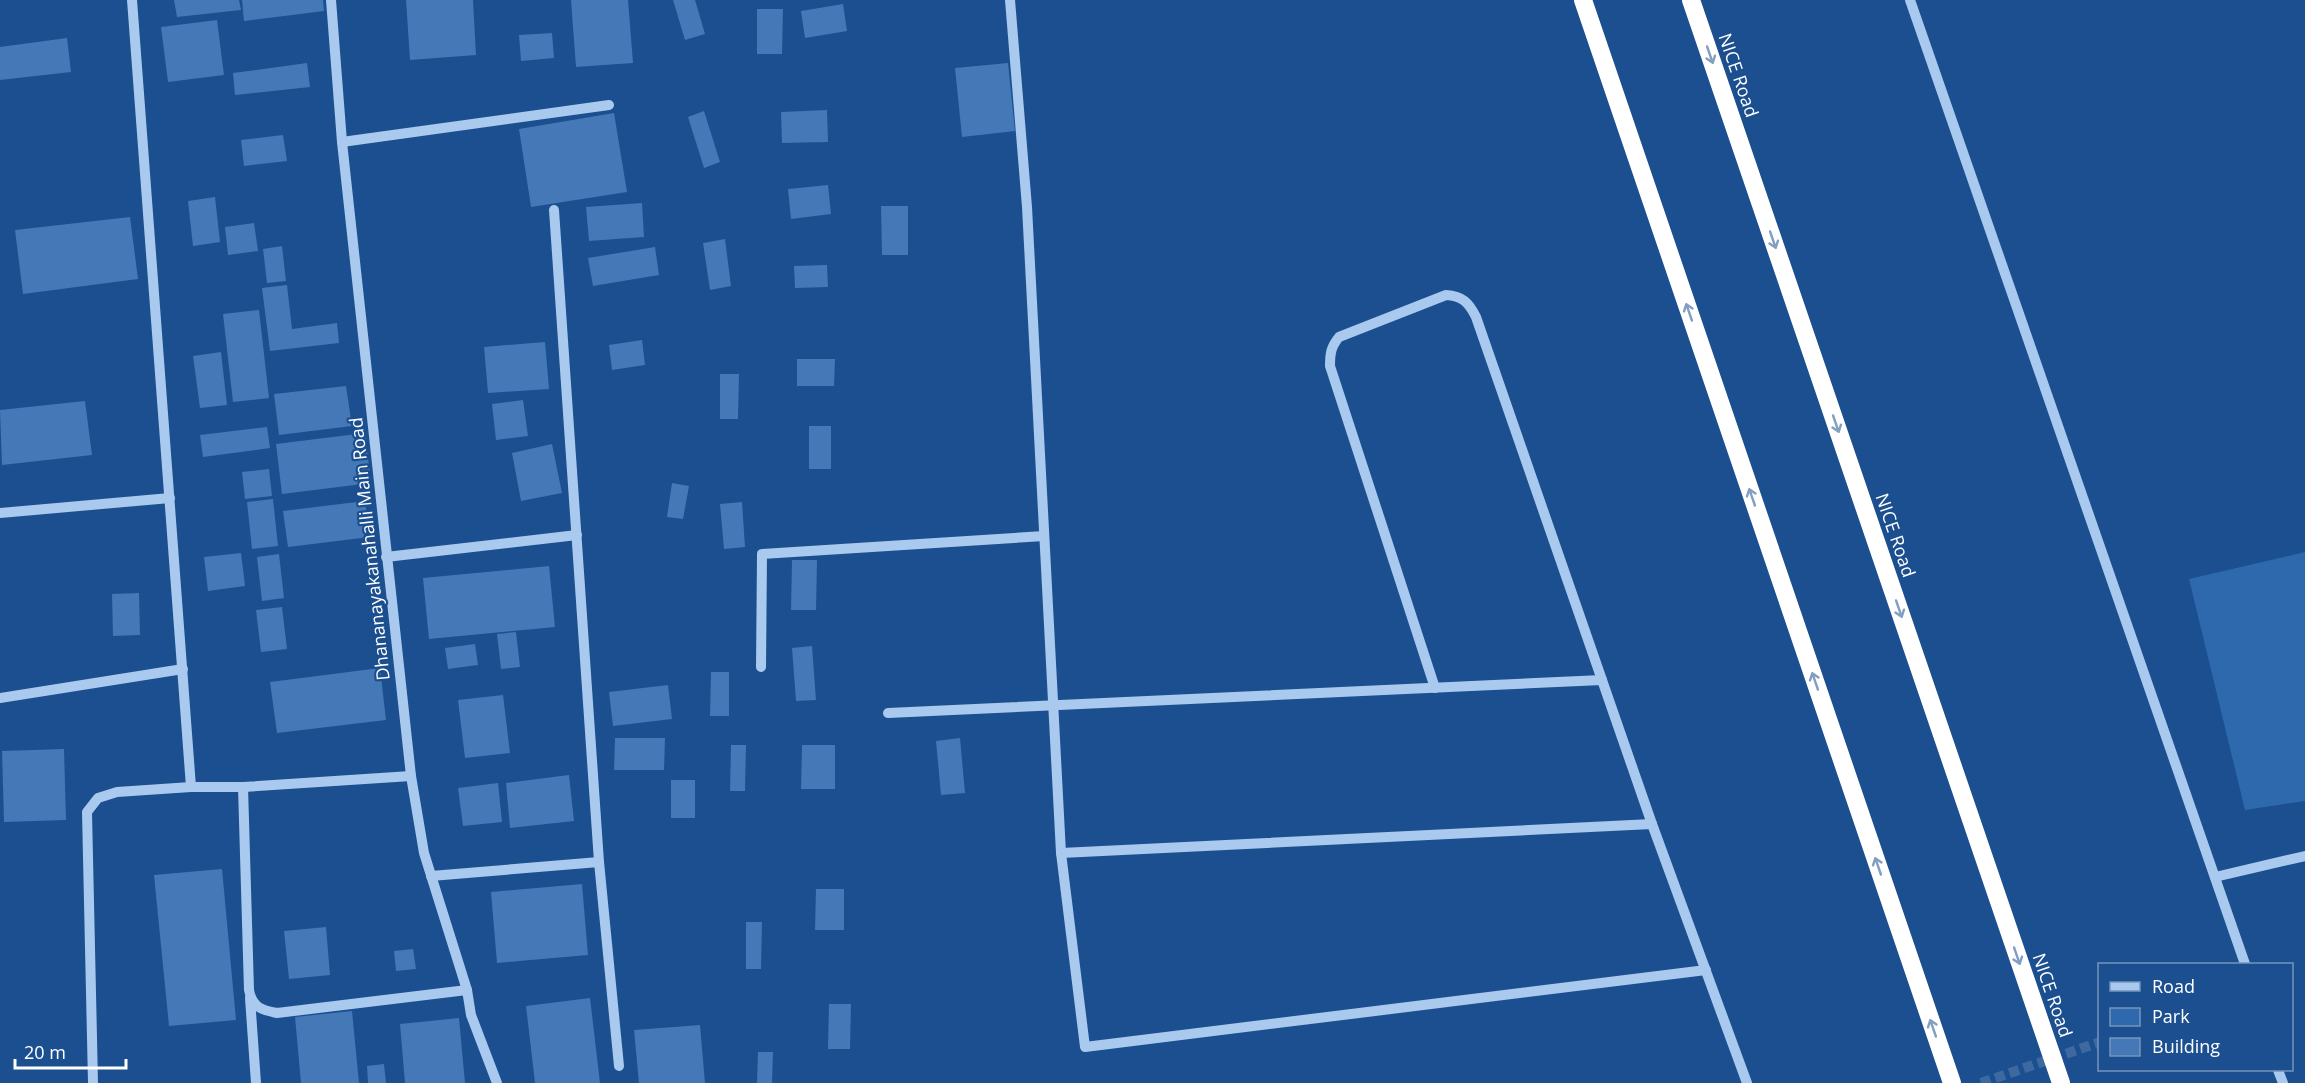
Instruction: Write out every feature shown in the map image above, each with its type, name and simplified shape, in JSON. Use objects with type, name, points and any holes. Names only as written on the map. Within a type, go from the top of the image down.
[{"type":"highway","points":[[1583,0],[1952,1083]]},
{"type":"highway","name":"NICE Road","points":[[1691,0],[2061,1083]]},
{"type":"street","points":[[132,0],[191,787]]},
{"type":"street","name":"Dhananayakanahalli Main Road","points":[[331,0],[342,142],[411,776],[424,854],[467,990],[471,1015],[497,1083]]},
{"type":"street","points":[[1010,0],[1027,207],[1061,853],[1085,1047],[1706,970]]},
{"type":"street","points":[[1910,0],[2245,963]]},
{"type":"street","points":[[342,142],[609,105]]},
{"type":"street","points":[[554,210],[599,862],[619,1066]]},
{"type":"street","points":[[1435,688],[1330,366],[1330,354],[1332,346],[1339,337],[1446,295],[1462,298],[1469,304],[1476,317],[1652,824],[1747,1083]]},
{"type":"street","points":[[0,513],[170,498]]},
{"type":"street","points":[[386,557],[577,535]]},
{"type":"street","points":[[760,667],[762,554],[1044,536]]},
{"type":"street","points":[[0,698],[183,669]]},
{"type":"street","points":[[888,713],[1602,681]]},
{"type":"street","points":[[93,1083],[87,812],[98,798],[117,792],[191,787],[243,787],[411,776]]},
{"type":"street","points":[[243,787],[250,997],[256,1083]]},
{"type":"street","points":[[1061,853],[1652,824]]},
{"type":"street","points":[[2215,877],[2305,856]]},
{"type":"street","points":[[431,876],[599,862]]},
{"type":"street","points":[[250,997],[261,1010],[277,1013],[467,990]]},
{"type":"green space","points":[[2305,552],[2305,801],[2245,810],[2189,579]]},
{"type":"building","points":[[174,0],[239,0],[241,10],[177,17]]},
{"type":"building","points":[[242,0],[323,0],[324,11],[244,21]]},
{"type":"building","points":[[406,0],[473,0],[476,55],[410,60]]},
{"type":"building","points":[[571,0],[628,0],[633,63],[576,67]]},
{"type":"building","points":[[673,0],[695,0],[705,34],[685,40]]},
{"type":"building","points":[[843,4],[847,31],[805,38],[801,11]]},
{"type":"building","points":[[757,9],[783,9],[782,54],[757,54]]},
{"type":"building","points":[[217,20],[224,75],[168,82],[161,27]]},
{"type":"building","points":[[552,33],[554,58],[521,61],[519,35]]},
{"type":"building","points":[[67,38],[71,72],[0,80],[0,47]]},
{"type":"building","points":[[307,63],[310,87],[235,95],[233,73]]},
{"type":"building","points":[[1008,63],[1015,131],[962,137],[955,68]]},
{"type":"building","points":[[827,110],[828,142],[782,143],[781,112]]},
{"type":"building","points":[[704,111],[720,162],[704,168],[688,117]]},
{"type":"building","points":[[614,113],[627,192],[531,207],[519,129]]},
{"type":"building","points":[[283,135],[287,161],[244,166],[241,140]]},
{"type":"building","points":[[828,185],[831,214],[791,219],[788,189]]},
{"type":"building","points":[[215,197],[220,242],[193,246],[188,201]]},
{"type":"building","points":[[642,203],[644,237],[589,241],[586,207]]},
{"type":"building","points":[[881,206],[908,206],[908,255],[882,255]]},
{"type":"building","points":[[130,217],[138,279],[23,294],[15,230]]},
{"type":"building","points":[[254,223],[258,251],[228,255],[225,227]]},
{"type":"building","points":[[725,239],[731,286],[710,290],[703,243]]},
{"type":"building","points":[[282,246],[286,281],[267,283],[263,249]]},
{"type":"building","points":[[655,247],[659,275],[593,286],[588,258]]},
{"type":"building","points":[[827,265],[828,287],[795,288],[794,266]]},
{"type":"building","points":[[287,285],[292,329],[337,323],[339,343],[270,351],[262,288]]},
{"type":"building","points":[[259,310],[269,398],[233,402],[223,314]]},
{"type":"building","points":[[642,340],[645,365],[612,370],[609,345]]},
{"type":"building","points":[[545,342],[549,389],[488,393],[484,347]]},
{"type":"building","points":[[221,352],[227,405],[200,408],[193,356]]},
{"type":"building","points":[[797,359],[835,359],[834,386],[797,386]]},
{"type":"building","points":[[720,374],[739,374],[738,419],[720,419]]},
{"type":"building","points":[[346,386],[352,426],[279,435],[274,394]]},
{"type":"building","points":[[523,400],[528,436],[496,440],[492,404]]},
{"type":"building","points":[[85,401],[92,455],[2,465],[0,410]]},
{"type":"building","points":[[809,426],[831,426],[831,469],[809,469]]},
{"type":"building","points":[[267,427],[270,448],[203,457],[200,435]]},
{"type":"building","points":[[365,433],[371,483],[282,494],[276,444]]},
{"type":"building","points":[[552,444],[562,493],[521,501],[512,453]]},
{"type":"building","points":[[269,469],[272,496],[245,499],[242,472]]},
{"type":"building","points":[[672,483],[689,486],[683,519],[667,517]]},
{"type":"building","points":[[273,499],[278,546],[252,549],[247,502]]},
{"type":"building","points":[[365,501],[370,537],[288,547],[283,511]]},
{"type":"building","points":[[742,502],[745,547],[724,549],[720,504]]},
{"type":"building","points":[[241,553],[245,586],[208,591],[204,557]]},
{"type":"building","points":[[279,554],[284,598],[262,601],[257,557]]},
{"type":"building","points":[[792,560],[817,560],[816,610],[791,610]]},
{"type":"building","points":[[549,566],[555,627],[429,639],[423,578]]},
{"type":"building","points":[[139,593],[140,635],[113,636],[112,594]]},
{"type":"building","points":[[282,607],[287,649],[261,652],[256,610]]},
{"type":"building","points":[[516,632],[520,667],[501,669],[497,634]]},
{"type":"building","points":[[475,644],[478,665],[448,669],[445,648]]},
{"type":"building","points":[[812,646],[816,700],[796,701],[792,648]]},
{"type":"building","points":[[380,668],[386,720],[277,733],[270,682]]},
{"type":"building","points":[[711,672],[729,672],[729,716],[710,716]]},
{"type":"building","points":[[668,685],[672,719],[613,726],[609,692]]},
{"type":"building","points":[[503,695],[510,753],[465,758],[458,700]]},
{"type":"building","points":[[615,738],[665,738],[664,770],[614,770]]},
{"type":"building","points":[[960,738],[965,793],[941,795],[936,741]]},
{"type":"building","points":[[731,745],[746,745],[745,791],[730,791]]},
{"type":"building","points":[[802,745],[835,745],[835,789],[801,789]]},
{"type":"building","points":[[64,749],[66,820],[4,822],[2,751]]},
{"type":"building","points":[[569,775],[574,821],[510,828],[506,783]]},
{"type":"building","points":[[671,780],[695,780],[695,818],[671,818]]},
{"type":"building","points":[[498,783],[502,822],[463,826],[458,788]]},
{"type":"building","points":[[222,869],[236,1020],[169,1026],[154,875]]},
{"type":"building","points":[[582,884],[588,955],[497,963],[491,892]]},
{"type":"building","points":[[816,889],[844,889],[844,930],[815,930]]},
{"type":"building","points":[[746,922],[762,922],[761,969],[746,969]]},
{"type":"building","points":[[326,927],[330,975],[289,979],[284,931]]},
{"type":"building","points":[[413,949],[416,969],[396,971],[394,951]]},
{"type":"building","points":[[590,998],[600,1083],[535,1083],[526,1006]]},
{"type":"building","points":[[829,1004],[851,1004],[850,1049],[828,1049]]},
{"type":"building","points":[[352,1011],[359,1083],[301,1083],[295,1017]]},
{"type":"building","points":[[459,1018],[465,1083],[405,1083],[400,1024]]},
{"type":"building","points":[[700,1025],[705,1083],[639,1083],[634,1030]]},
{"type":"building","points":[[758,1052],[773,1052],[772,1083],[757,1083]]},
{"type":"building","points":[[384,1064],[386,1083],[368,1083],[367,1066]]},
{"type":"tunnel","points":[[1981,1083],[2098,1043]]}]
